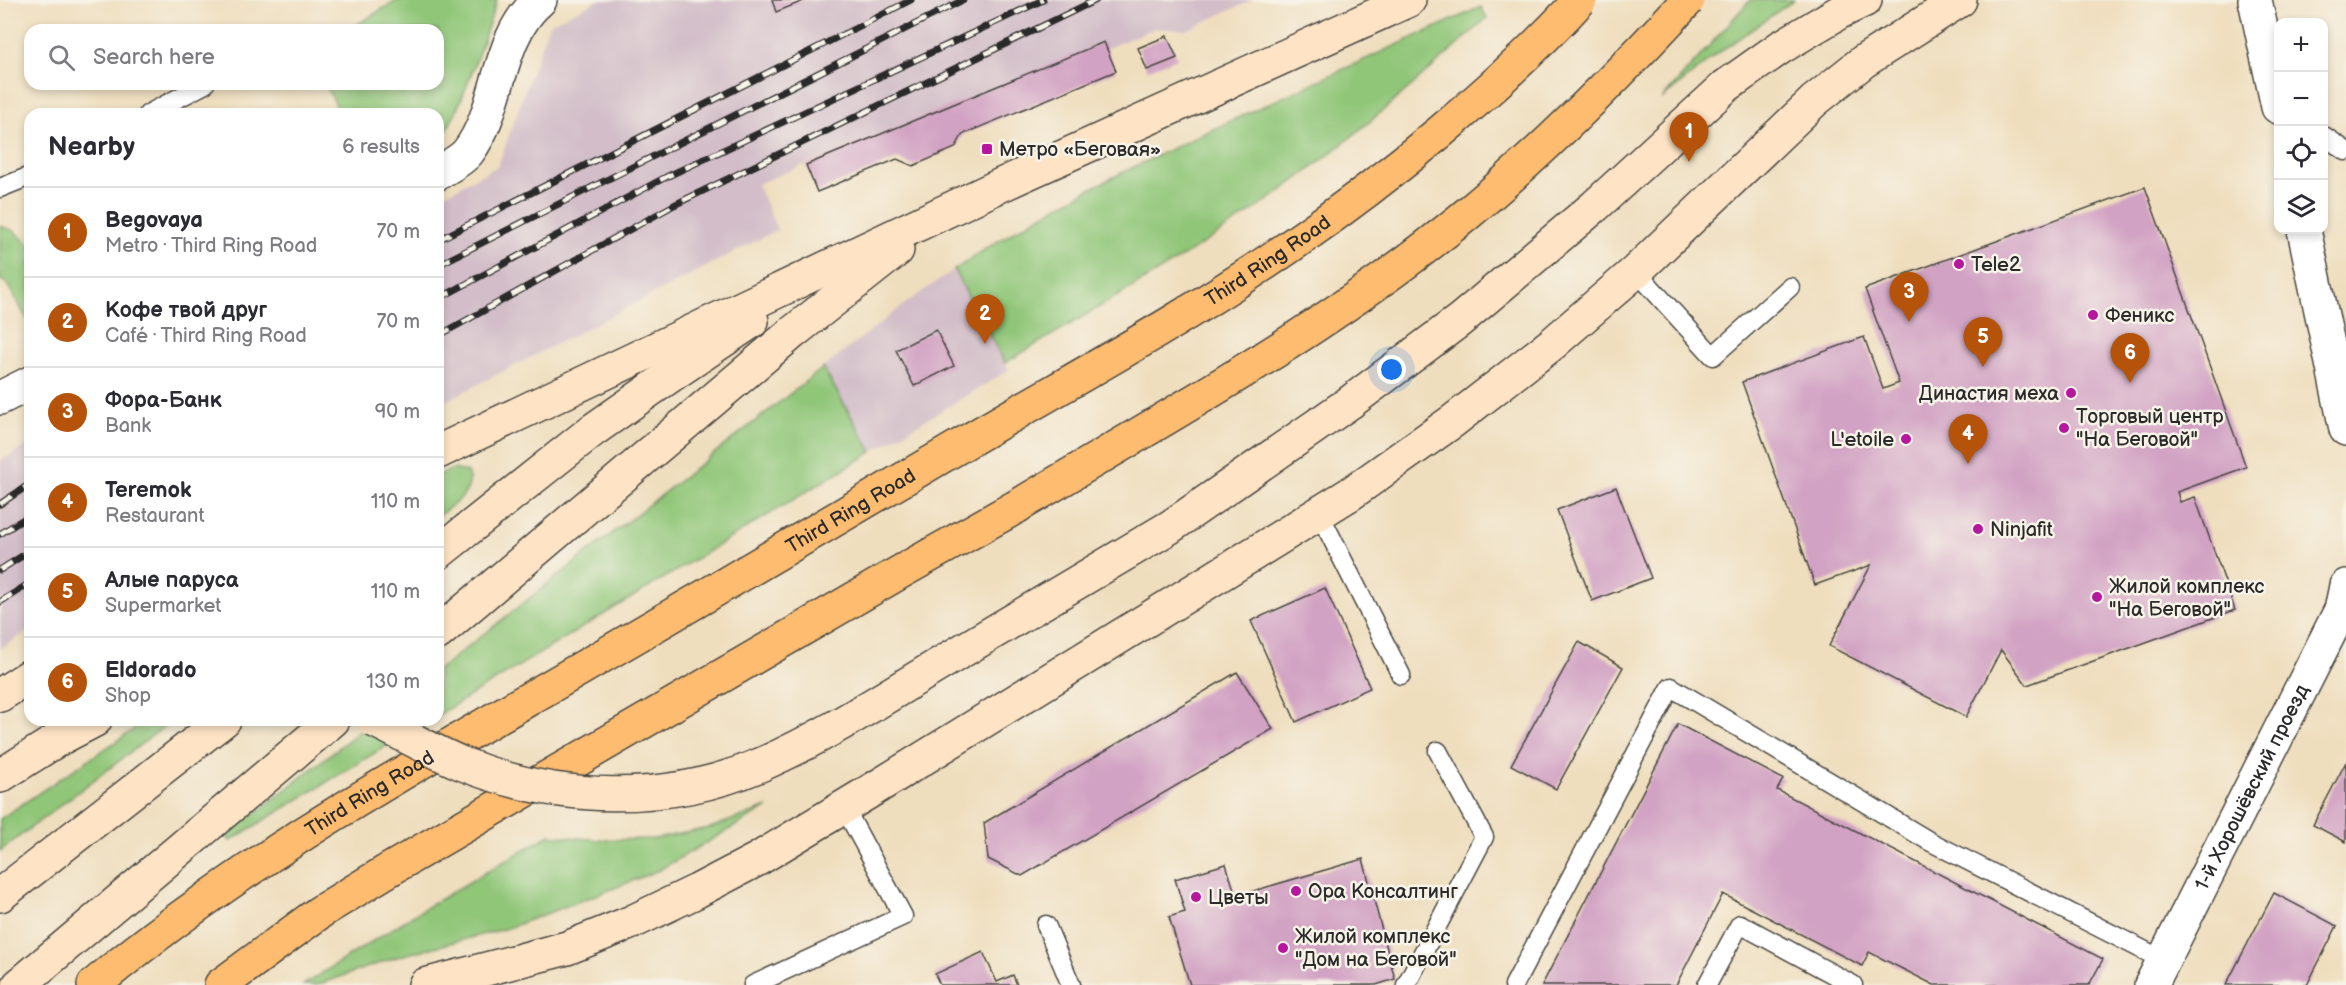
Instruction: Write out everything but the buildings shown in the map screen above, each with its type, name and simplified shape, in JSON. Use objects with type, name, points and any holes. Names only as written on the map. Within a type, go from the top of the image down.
[{"type":"main road","points":[[444,449],[1001,185],[1409,0]]},
{"type":"main road","name":"Third Ring Road","points":[[94,985],[195,908],[286,846],[385,784],[1227,288],[1298,240],[1400,164],[1520,60],[1580,0]]},
{"type":"main road","points":[[221,985],[320,912],[387,871],[892,576],[1016,507],[1277,349],[1342,307],[1439,236],[1527,163],[1583,110],[1688,0]]},
{"type":"main road","points":[[385,726],[463,764],[550,789],[592,793],[640,794],[680,788],[720,779],[758,766],[800,747],[1170,527],[1349,403],[1469,313],[1596,206],[1726,86],[1781,47],[1838,13],[1865,0]]},
{"type":"main road","points":[[425,985],[567,948],[633,922],[758,859],[1319,513],[1453,421],[1552,344],[1636,271],[1814,101],[1864,61],[1960,0]]},
{"type":"main road","points":[[444,628],[847,288],[906,243],[1001,185]]},
{"type":"main road","points":[[444,548],[593,430],[670,376],[780,303],[895,236]]},
{"type":"main road","points":[[0,695],[24,680]]},
{"type":"main road","points":[[0,776],[84,726]]},
{"type":"main road","points":[[0,895],[216,726]]},
{"type":"main road","points":[[19,985],[326,726]]},
{"type":"street","points":[[444,169],[467,154],[482,128],[516,28],[529,9],[540,0]]},
{"type":"street","points":[[2255,0],[2274,88]]},
{"type":"street","points":[[2305,234],[2346,429]]},
{"type":"street","points":[[0,398],[24,386]]},
{"type":"street","name":"1-й Хорошёвский проезд","points":[[2157,972],[2341,609],[2346,586]]},
{"type":"lane","points":[[159,108],[194,90]]},
{"type":"lane","points":[[2328,139],[2346,151]]},
{"type":"lane","points":[[0,188],[24,178]]},
{"type":"lane","points":[[1636,271],[1713,356],[1790,287]]},
{"type":"lane","points":[[1319,513],[1401,675]]},
{"type":"lane","points":[[1514,985],[1671,687],[1929,841],[2157,972]]},
{"type":"lane","points":[[1406,985],[1484,837],[1438,751]]},
{"type":"lane","points":[[753,985],[903,916],[844,807]]},
{"type":"lane","points":[[1707,985],[1740,924],[1853,985]]},
{"type":"lane","points":[[1046,925],[1071,985]]},
{"type":"shaded area","points":[[599,0],[1253,0],[1186,30],[1155,28],[1107,48],[1104,43],[757,184],[777,230],[444,402],[444,195],[498,166],[549,24]]},
{"type":"shaded area","points":[[954,270],[1009,370],[872,452],[823,368],[906,303]]},
{"type":"shaded area","points":[[24,447],[24,634],[0,649],[0,461]]},
{"type":"green space","points":[[397,0],[497,0],[462,97],[444,134],[444,108],[338,108],[328,90],[444,90],[444,24],[358,24]]},
{"type":"green space","points":[[1750,0],[1794,0],[1718,53],[1662,99]]},
{"type":"green space","points":[[1481,7],[1487,18],[1380,113],[1296,180],[1203,244],[1005,363],[954,270],[1021,227],[1127,170]]},
{"type":"green space","points":[[0,226],[14,231],[24,240],[24,314],[7,284],[0,279]]},
{"type":"green space","points":[[823,368],[872,452],[444,711],[444,665]]},
{"type":"green space","points":[[453,469],[467,472],[469,486],[456,503],[444,512],[444,473]]},
{"type":"green space","points":[[135,726],[165,726],[0,851],[0,819],[133,730]]},
{"type":"green space","points":[[366,726],[419,726],[230,841],[226,836]]},
{"type":"green space","points":[[768,807],[659,870],[612,889],[508,928],[400,956],[317,985],[303,985],[422,910],[549,835],[599,840],[654,839],[710,828]]},
{"type":"railway","points":[[444,237],[911,0]]},
{"type":"railway","points":[[444,262],[963,0]]},
{"type":"railway","points":[[444,296],[666,177],[1043,0]]},
{"type":"railway","points":[[444,333],[674,205],[1096,0]]},
{"type":"railway","points":[[0,504],[24,488]]},
{"type":"railway","points":[[0,534],[24,519]]},
{"type":"railway","points":[[0,570],[24,555]]},
{"type":"railway","points":[[0,602],[24,587]]},
{"type":"place","name":"Метро «Беговая»","points":[[987,149]]},
{"type":"place","name":"Begovaya","points":[[1689,162]]},
{"type":"place","name":"Tele2","points":[[1959,264]]},
{"type":"place","name":"Феникс","points":[[2093,315]]},
{"type":"place","name":"Фора-Банк","points":[[1909,322]]},
{"type":"place","name":"Кофе твой друг","points":[[985,344]]},
{"type":"place","name":"Алые паруса","points":[[1983,367]]},
{"type":"place","name":"Eldorado","points":[[2130,383]]},
{"type":"place","name":"Династия меха","points":[[2071,393]]},
{"type":"place","name":"Торговый центр \"На Беговой\"","points":[[2064,428]]},
{"type":"place","name":"L'etoile","points":[[1906,439]]},
{"type":"place","name":"Teremok","points":[[1968,464]]},
{"type":"place","name":"Ninjafit","points":[[1978,529]]},
{"type":"place","name":"Жилой комплекс \"На Беговой\"","points":[[2097,597]]},
{"type":"place","name":"Ора Консалтинг","points":[[1296,891]]},
{"type":"place","name":"Цветы","points":[[1196,897]]},
{"type":"place","name":"Жилой комплекс \"Дом на Беговой\"","points":[[1283,948]]}]
